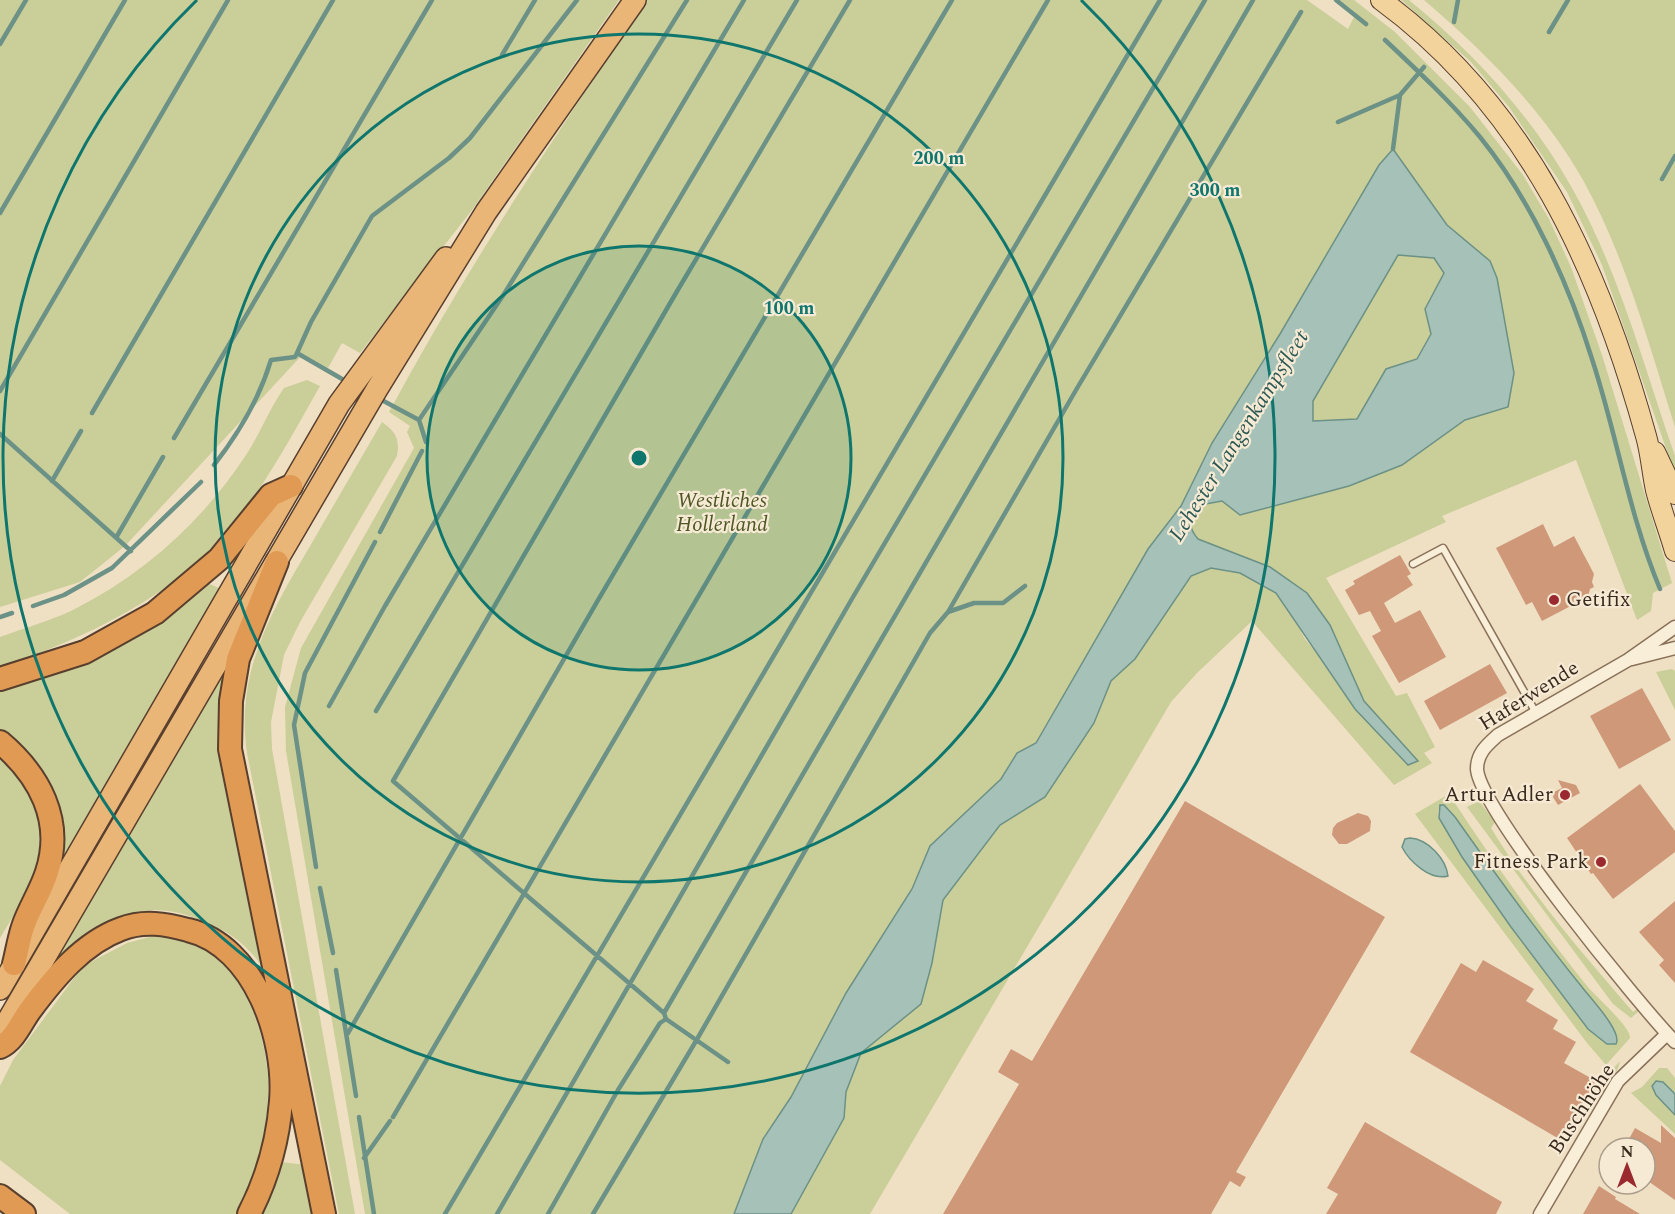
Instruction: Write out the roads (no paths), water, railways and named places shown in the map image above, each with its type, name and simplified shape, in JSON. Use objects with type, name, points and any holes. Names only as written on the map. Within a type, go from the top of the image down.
[{"type":"highway","points":[[0,989],[339,404],[431,277],[486,212],[635,0]]},
{"type":"highway","points":[[0,1034],[376,389],[453,270],[486,212]]},
{"type":"highway","points":[[0,679],[84,652],[155,613],[219,559],[271,495],[291,486]]},
{"type":"highway","points":[[277,562],[238,659],[231,701],[230,749],[324,1214]]},
{"type":"highway","points":[[0,742],[33,774],[48,807],[52,827],[48,871],[23,927],[14,964]]},
{"type":"highway","points":[[0,1047],[9,1043],[32,1008],[57,977],[80,953],[100,939],[124,928],[165,923],[201,933],[220,943],[255,984],[269,1017],[278,1063],[281,1098],[276,1138],[261,1189],[249,1214]]},
{"type":"highway","points":[[0,1196],[24,1214]]},
{"type":"main road","points":[[1381,0],[1469,81],[1494,110],[1538,169],[1573,232],[1593,281],[1646,437],[1656,490],[1675,551]]},
{"type":"main road","points":[[1646,437],[1675,494]]},
{"type":"street","name":"Haferwende","points":[[1671,1038],[1547,883],[1514,838],[1482,788],[1477,768],[1482,749],[1498,735],[1628,660],[1675,627]]},
{"type":"street","name":"Haferwende","points":[[1628,660],[1675,648]]},
{"type":"street","name":"Buschhöhe","points":[[1540,1214],[1618,1080],[1671,1038]]},
{"type":"lane","points":[[1413,564],[1443,548],[1536,713]]},
{"type":"water","points":[[1393,149],[1447,225],[1490,261],[1497,278],[1514,373],[1508,407],[1465,420],[1402,465],[1349,486],[1240,515],[1222,501],[1200,505],[1192,518],[1191,526],[1198,539],[1270,567],[1307,593],[1330,625],[1364,701],[1418,761],[1408,765],[1355,709],[1276,593],[1240,573],[1211,568],[1191,576],[1135,659],[1111,681],[1094,723],[1045,797],[1000,825],[943,900],[932,963],[921,1004],[861,1053],[846,1092],[844,1118],[791,1214],[734,1214],[763,1139],[791,1097],[846,993],[912,889],[930,846],[1001,779],[1017,753],[1036,743],[1148,549],[1181,506],[1212,443],[1280,334],[1379,165]],"holes":[[[1398,255],[1434,258],[1444,273],[1425,309],[1431,334],[1417,359],[1386,369],[1357,419],[1313,421],[1313,401]]]},
{"type":"water","points":[[1440,805],[1444,805],[1455,817],[1501,882],[1605,1015],[1615,1032],[1616,1044],[1607,1044],[1588,1029],[1511,927],[1462,857],[1439,818]]},
{"type":"water","points":[[1410,838],[1423,842],[1435,851],[1444,863],[1448,876],[1434,876],[1415,864],[1402,847],[1405,839]]},
{"type":"water","points":[[1656,1081],[1663,1082],[1675,1094],[1675,1115],[1656,1095],[1652,1086]]},
{"type":"waterway","points":[[0,44],[26,0]]},
{"type":"waterway","points":[[0,213],[125,0]]},
{"type":"waterway","points":[[0,391],[228,0]]},
{"type":"waterway","points":[[92,413],[333,0]]},
{"type":"waterway","points":[[174,438],[432,0]]},
{"type":"waterway","points":[[502,55],[535,0]]},
{"type":"waterway","points":[[297,353],[311,322],[372,216],[449,158],[470,138],[577,0]]},
{"type":"waterway","points":[[419,420],[504,294],[687,0]]},
{"type":"waterway","points":[[329,706],[385,606],[744,0]]},
{"type":"waterway","points":[[376,711],[797,0]]},
{"type":"waterway","points":[[728,1062],[666,1019],[664,1013],[393,781],[676,293],[850,0]]},
{"type":"waterway","points":[[348,1033],[598,600],[952,0]]},
{"type":"waterway","points":[[393,1117],[1048,0]]},
{"type":"waterway","points":[[445,1214],[1160,0]]},
{"type":"waterway","points":[[497,1214],[853,597],[1205,0]]},
{"type":"waterway","points":[[664,1013],[1253,0]]},
{"type":"waterway","points":[[1336,0],[1366,24]]},
{"type":"waterway","points":[[1454,22],[1458,0]]},
{"type":"waterway","points":[[1549,32],[1568,0]]},
{"type":"waterway","points":[[948,612],[1076,390],[1301,12]]},
{"type":"waterway","name":"Lehester Langenkampsfleet","points":[[1385,40],[1446,99],[1480,137],[1516,187],[1532,215],[1572,301],[1592,359],[1631,504],[1660,589]]},
{"type":"waterway","name":"Lehester Langenkampsfleet","points":[[1393,149],[1400,95],[1424,67]]},
{"type":"waterway","points":[[1338,122],[1400,95]]},
{"type":"waterway","points":[[1662,179],[1675,156]]},
{"type":"waterway","points":[[297,353],[349,383]]},
{"type":"waterway","points":[[214,465],[247,416],[261,389],[271,360],[295,357],[297,353]]},
{"type":"waterway","points":[[378,398],[419,420],[426,442]]},
{"type":"waterway","points":[[52,481],[81,431]]},
{"type":"waterway","points":[[0,434],[131,551]]},
{"type":"waterway","points":[[380,532],[422,451]]},
{"type":"waterway","points":[[117,536],[163,457]]},
{"type":"waterway","points":[[33,606],[64,595],[112,568],[201,482]]},
{"type":"waterway","points":[[316,867],[294,725],[305,673],[375,542]]},
{"type":"waterway","points":[[593,1214],[696,1041],[930,633],[948,612],[974,603],[1003,603],[1025,586]]},
{"type":"waterway","points":[[0,617],[12,613]]},
{"type":"waterway","points":[[320,888],[333,953]]},
{"type":"waterway","points":[[336,970],[356,1096]]},
{"type":"waterway","points":[[548,1214],[618,1090],[660,1023],[666,1019]]},
{"type":"waterway","points":[[359,1117],[374,1214]]},
{"type":"waterway","points":[[364,1158],[390,1121]]},
{"type":"place","name":"Getifix","points":[[1554,600]]},
{"type":"place","name":"Artur Adler","points":[[1565,795]]},
{"type":"place","name":"Fitness Park","points":[[1601,862]]},
{"type":"park label","name":"Westliches Hollerland","points":[[722,513]]}]
